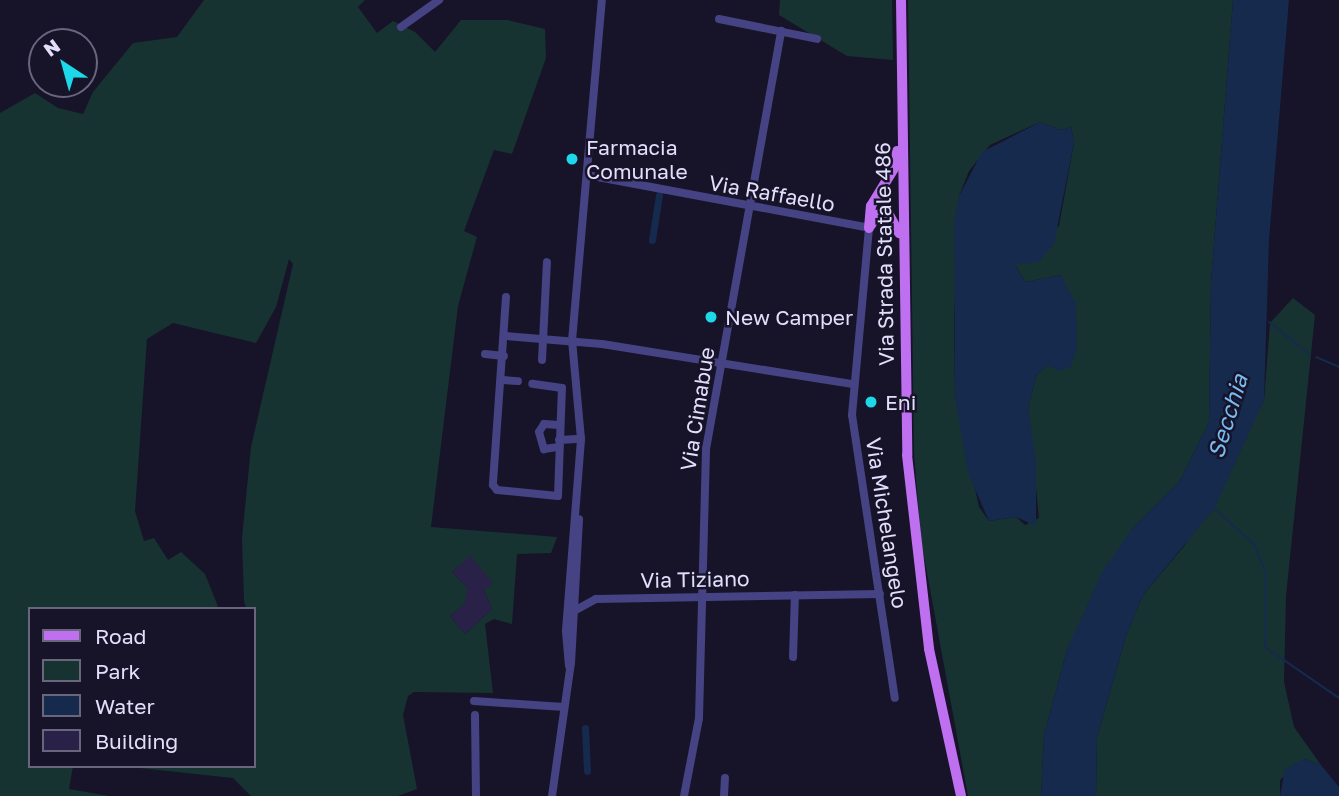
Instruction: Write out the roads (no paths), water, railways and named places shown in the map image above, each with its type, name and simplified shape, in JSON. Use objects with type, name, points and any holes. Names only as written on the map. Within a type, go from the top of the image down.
[{"type":"main road","name":"Via Strada Statale 486","points":[[901,0],[907,455],[919,579],[961,796]]},
{"type":"main road","points":[[869,228],[872,206],[896,165],[901,113]]},
{"type":"main road","points":[[869,228],[881,213],[894,216],[904,284]]},
{"type":"street","points":[[401,27],[439,0]]},
{"type":"street","points":[[552,796],[576,583],[581,439],[572,341],[602,0]]},
{"type":"street","points":[[719,19],[817,39]]},
{"type":"street","name":"Via Cimabue","points":[[684,796],[699,718],[698,595],[706,449],[781,31]]},
{"type":"street","name":"Via Raffaello","points":[[587,175],[869,228]]},
{"type":"street","name":"Via Michelangelo","points":[[869,228],[852,415],[895,698]]},
{"type":"street","points":[[542,360],[547,262]]},
{"type":"street","points":[[506,297],[506,336],[495,489],[558,496],[562,388],[532,384]]},
{"type":"street","points":[[506,336],[572,341],[853,384]]},
{"type":"street","points":[[485,354],[504,356]]},
{"type":"street","points":[[501,384],[518,381]]},
{"type":"street","points":[[559,425],[544,424],[539,432],[544,449],[581,439]]},
{"type":"street","points":[[568,662],[562,648],[580,499]]},
{"type":"street","points":[[574,611],[596,599],[576,583]]},
{"type":"street","name":"Via Tiziano","points":[[596,599],[698,595],[880,594]]},
{"type":"street","points":[[793,657],[794,595]]},
{"type":"street","points":[[562,648],[572,636]]},
{"type":"street","points":[[474,701],[564,707]]},
{"type":"street","points":[[475,715],[476,796]]},
{"type":"street","points":[[724,796],[725,778]]},
{"type":"water","name":"Secchia","points":[[1233,0],[1289,0],[1269,240],[1264,400],[1214,509],[1143,595],[1126,636],[1097,737],[1096,796],[1041,796],[1044,735],[1067,650],[1103,570],[1132,529],[1180,481],[1209,422],[1211,282]]},
{"type":"water","points":[[1040,122],[1061,130],[1071,127],[1074,142],[1054,244],[1039,262],[1015,264],[1025,282],[1061,275],[1076,304],[1077,346],[1071,367],[1059,371],[1048,365],[1037,374],[1028,408],[1036,461],[1036,526],[1016,517],[989,521],[968,473],[955,396],[954,221],[959,196],[982,152]]},
{"type":"water","points":[[1304,759],[1321,765],[1339,787],[1339,796],[1280,796],[1285,769]]},
{"type":"waterway","points":[[652,240],[659,195]]},
{"type":"waterway","points":[[1269,322],[1309,354]]},
{"type":"waterway","points":[[1316,357],[1339,367]]},
{"type":"waterway","points":[[1214,508],[1254,544],[1265,570],[1265,647],[1339,698]]},
{"type":"waterway","points":[[585,728],[587,771]]},
{"type":"place","name":"Farmacia Comunale","points":[[572,159]]},
{"type":"place","name":"New Camper","points":[[711,317]]},
{"type":"place","name":"Eni","points":[[871,402]]}]
